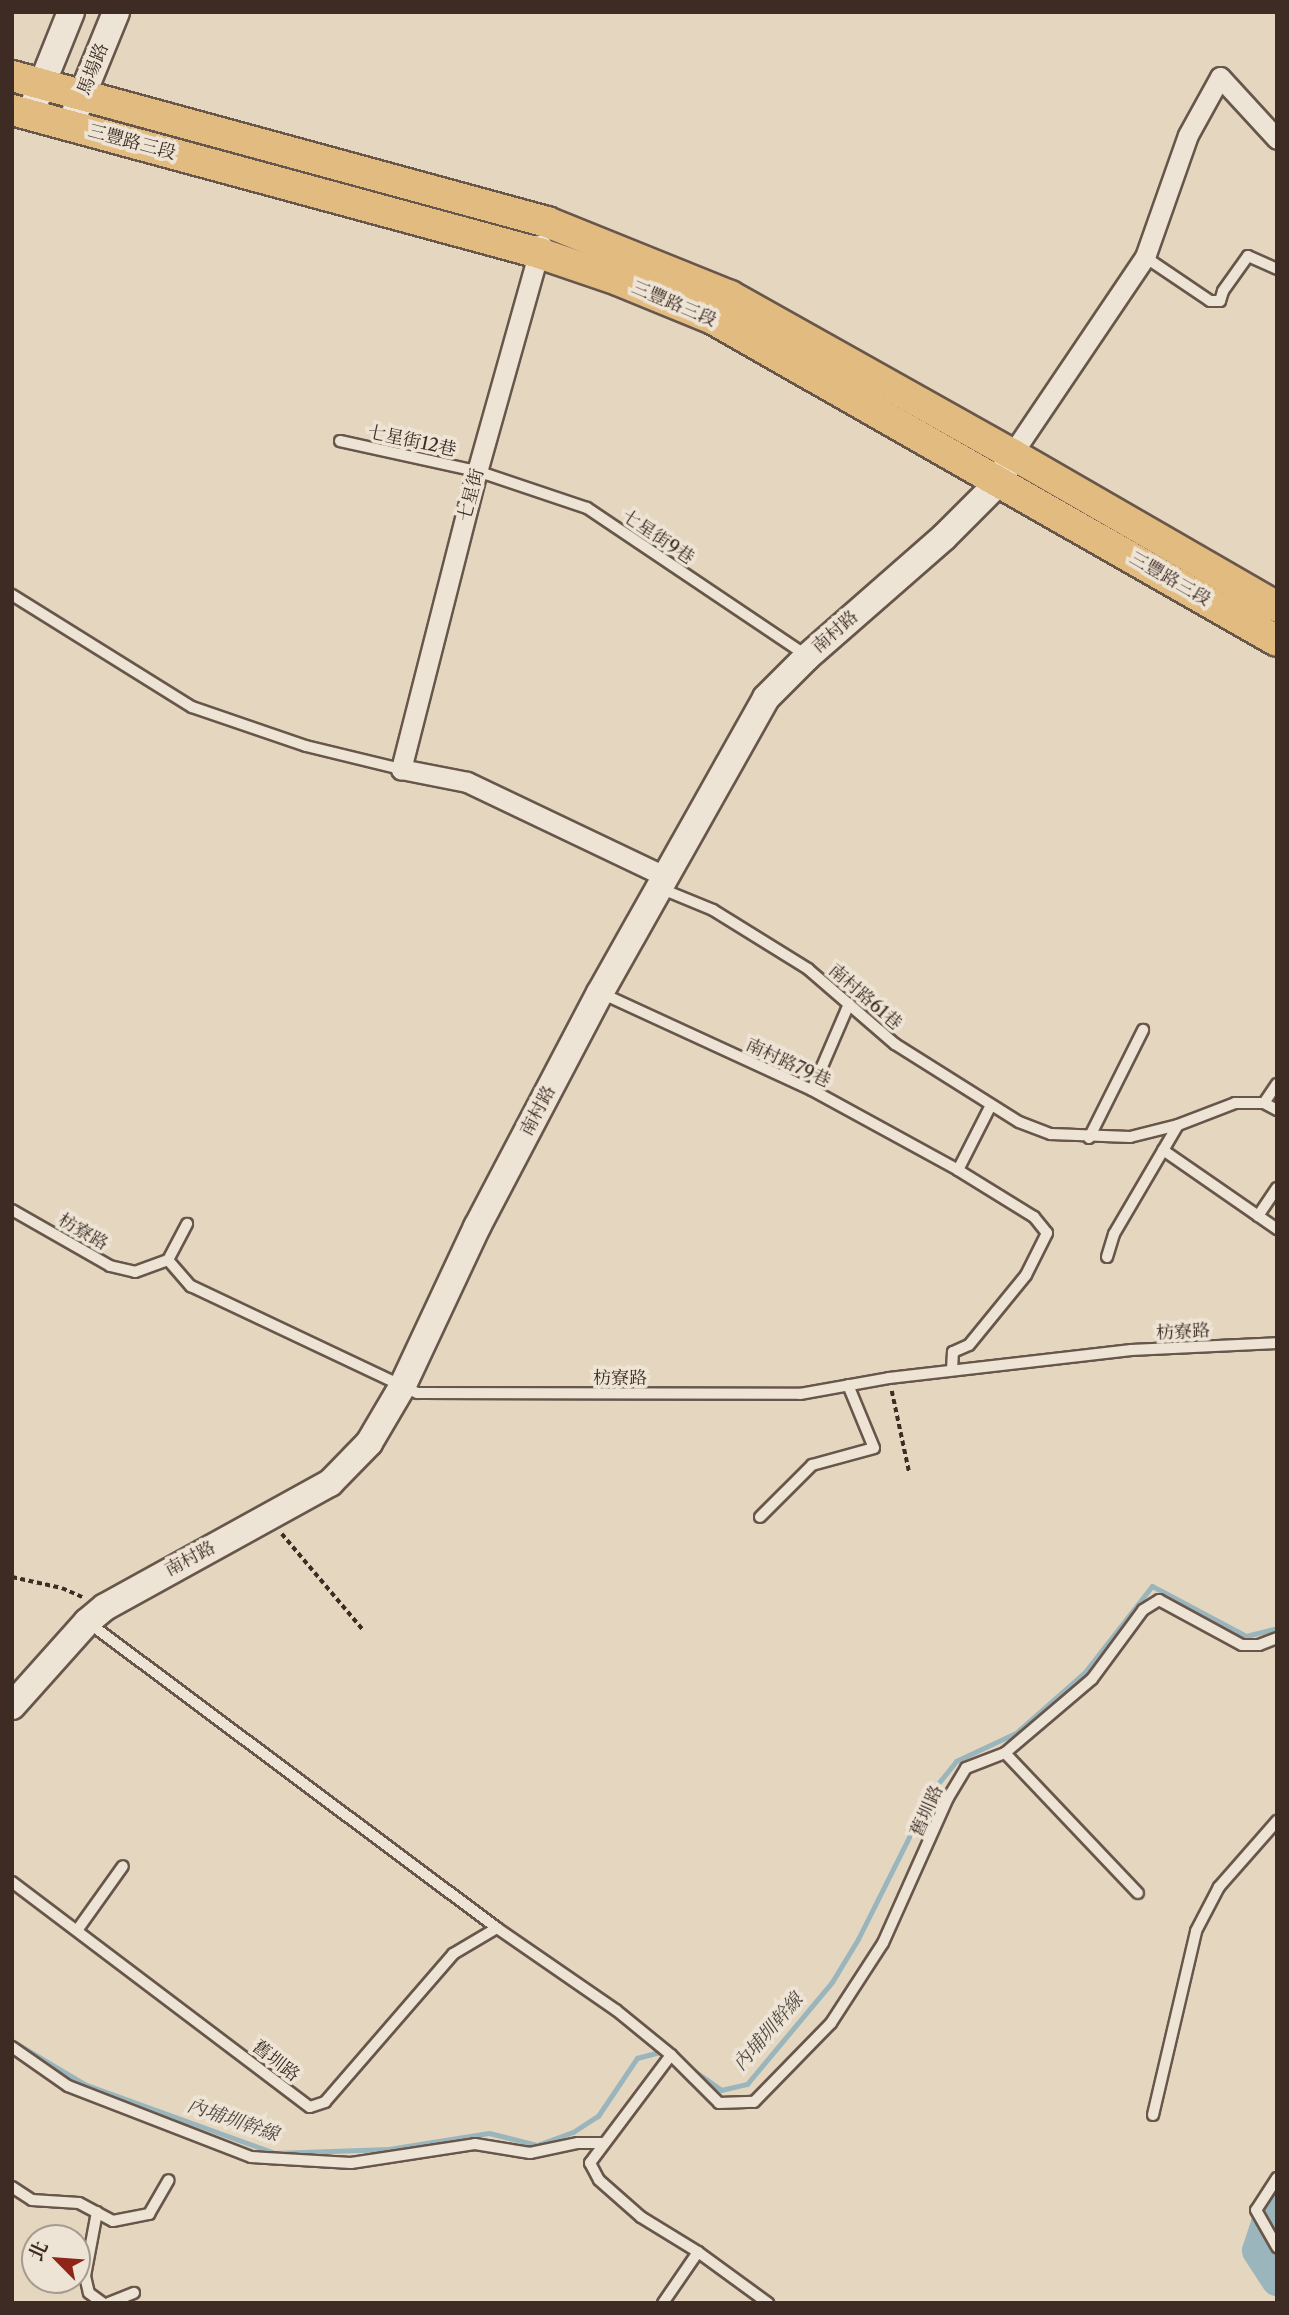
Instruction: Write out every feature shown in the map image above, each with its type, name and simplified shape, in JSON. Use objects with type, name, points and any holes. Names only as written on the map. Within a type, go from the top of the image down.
[{"type":"main road","name":"三豐路三段","points":[[12,76],[547,222],[730,296],[1277,607]]},
{"type":"main road","name":"三豐路三段","points":[[21,112],[539,253],[618,280],[713,319],[1277,641]]},
{"type":"street","points":[[21,112],[42,84],[71,12]]},
{"type":"street","name":"馬場路","points":[[71,125],[116,12]]},
{"type":"street","points":[[1012,454],[1145,257],[1188,135],[1220,78],[1277,139]]},
{"type":"street","name":"七星街","points":[[401,769],[477,471],[547,222]]},
{"type":"street","name":"南村路","points":[[12,1706],[96,1615],[330,1483],[369,1443],[402,1387],[477,1227],[600,993],[766,698],[807,657],[944,537],[1000,481],[1012,454]]},
{"type":"street","points":[[401,769],[467,782],[661,881]]},
{"type":"lane","points":[[1145,257],[1210,301],[1220,301],[1223,291],[1248,256],[1277,269]]},
{"type":"lane","name":"七星街12巷","points":[[340,442],[477,471]]},
{"type":"lane","name":"七星街9巷","points":[[477,471],[587,508],[807,657]]},
{"type":"lane","points":[[12,595],[192,707],[306,746],[401,769]]},
{"type":"lane","name":"南村路61巷","points":[[661,881],[808,969],[895,1044],[1018,1122],[1051,1134],[1089,1138]]},
{"type":"lane","name":"南村路79巷","points":[[600,993],[812,1090],[958,1170],[1034,1217],[1047,1233],[1026,1275],[969,1345],[953,1352],[952,1370]]},
{"type":"lane","points":[[812,1090],[849,1004]]},
{"type":"lane","points":[[1143,1030],[1089,1138],[1130,1137],[1178,1125],[1235,1103],[1264,1103],[1277,1110]]},
{"type":"lane","points":[[1264,1103],[1277,1084]]},
{"type":"lane","points":[[958,1170],[991,1105]]},
{"type":"lane","points":[[1107,1257],[1114,1234],[1178,1125]]},
{"type":"lane","points":[[1163,1150],[1277,1229]]},
{"type":"lane","points":[[1258,1216],[1277,1188]]},
{"type":"lane","name":"枋寮路","points":[[12,1210],[110,1266],[135,1272],[168,1260],[191,1286],[418,1393],[800,1394],[889,1378],[1131,1350],[1277,1343]]},
{"type":"lane","points":[[168,1260],[187,1224]]},
{"type":"lane","points":[[760,1517],[812,1465],[874,1447],[848,1385]]},
{"type":"lane","name":"舊圳路","points":[[96,1615],[497,1928],[616,2011],[671,2055],[719,2103],[754,2102],[831,2023],[883,1943],[948,1798],[966,1768],[1005,1753],[1092,1679],[1143,1610],[1158,1600],[1242,1645],[1259,1645],[1277,1638]]},
{"type":"lane","points":[[1005,1753],[1138,1893]]},
{"type":"lane","points":[[1153,2115],[1196,1931],[1220,1887],[1277,1821]]},
{"type":"lane","points":[[78,1929],[123,1867]]},
{"type":"lane","name":"舊圳路","points":[[12,1882],[78,1929],[310,2107],[326,2102],[453,1954],[497,1928]]},
{"type":"lane","points":[[12,2047],[68,2086],[251,2157],[351,2163],[475,2144],[530,2153],[578,2143],[603,2143]]},
{"type":"lane","points":[[671,2055],[590,2162],[599,2180],[641,2217],[698,2252],[768,2303]]},
{"type":"lane","points":[[1277,2178],[1256,2210],[1277,2247]]},
{"type":"lane","points":[[12,2187],[32,2200],[79,2203],[113,2221],[149,2214],[169,2180]]},
{"type":"lane","points":[[97,2212],[85,2276],[89,2293],[103,2303]]},
{"type":"lane","points":[[663,2303],[698,2252]]},
{"type":"lane","points":[[109,2303],[134,2293]]},
{"type":"path","points":[[889,1378],[909,1471]]},
{"type":"path","points":[[268,1518],[364,1631]]},
{"type":"path","points":[[12,1577],[62,1588],[96,1615]]},
{"type":"waterway","name":"內埔圳幹線","points":[[690,2068],[721,2090],[747,2084],[832,1982],[858,1939],[932,1791],[956,1761],[1016,1733],[1085,1672],[1152,1586],[1246,1636],[1277,1628]]},
{"type":"waterway","name":"內埔圳幹線","points":[[12,2041],[84,2084],[275,2153],[389,2149],[489,2133],[537,2145],[573,2132],[598,2116],[637,2058],[664,2051]]},
{"type":"waterway","points":[[1277,2209],[1267,2223],[1258,2250],[1277,2279]]}]
